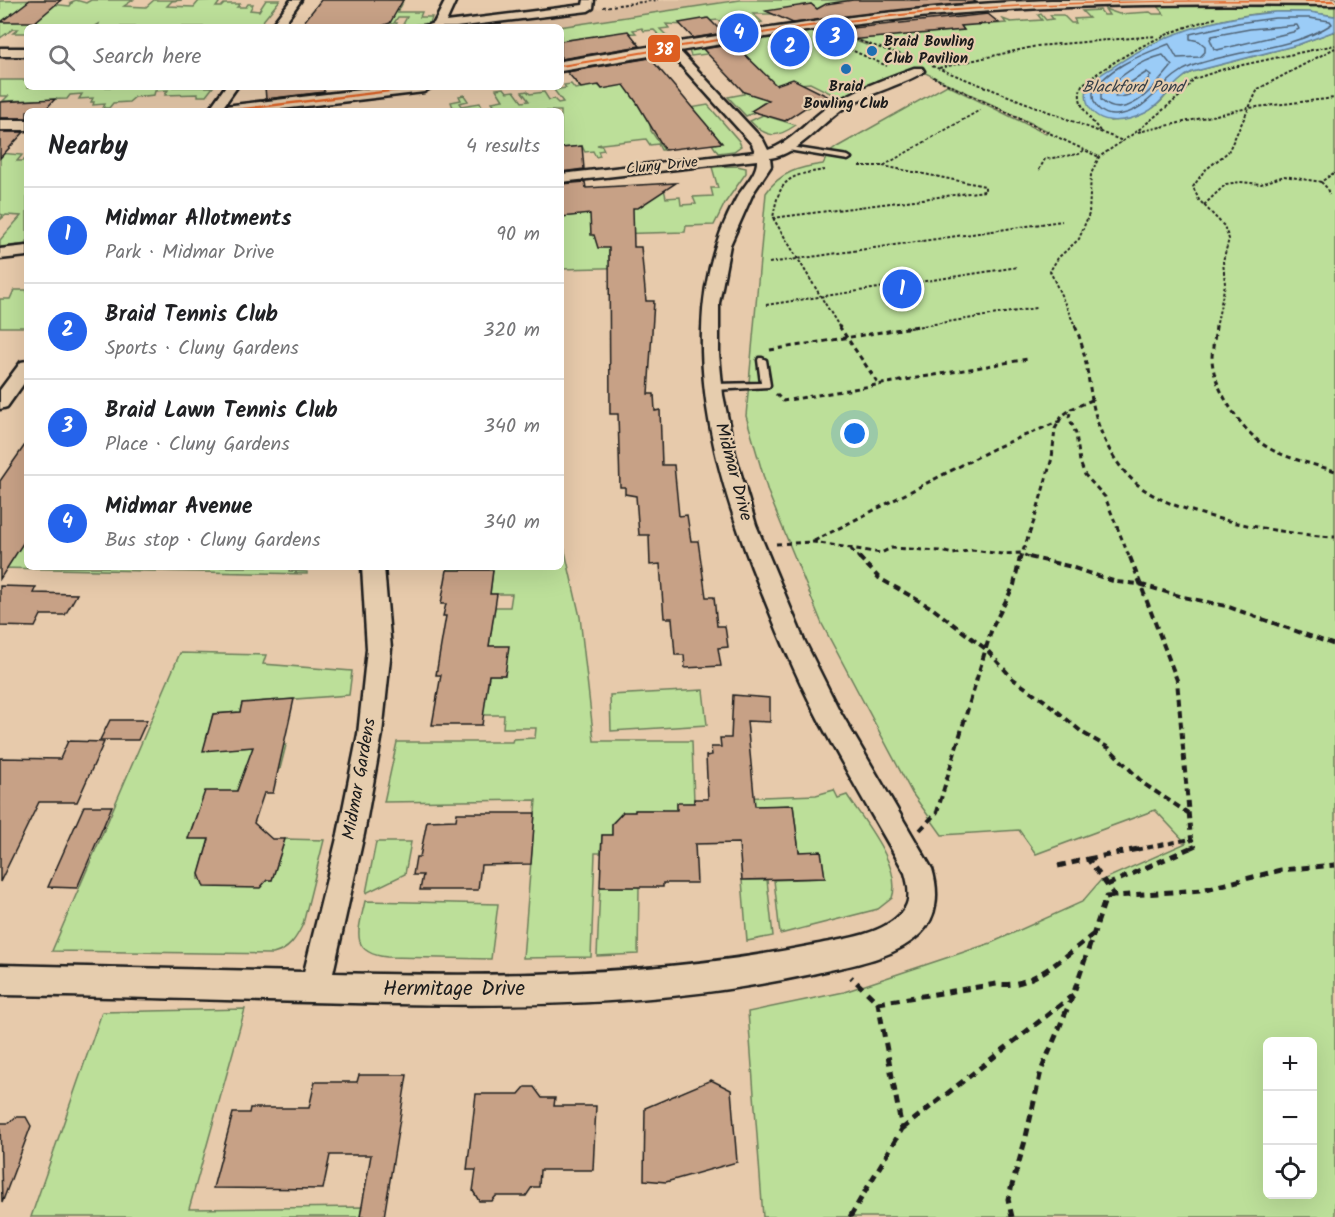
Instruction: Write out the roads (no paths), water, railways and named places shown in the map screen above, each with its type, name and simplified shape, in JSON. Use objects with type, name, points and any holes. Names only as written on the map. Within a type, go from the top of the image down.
[{"type":"street","points":[[278,24],[296,0]]},
{"type":"street","points":[[434,24],[451,0]]},
{"type":"street","points":[[564,66],[816,24],[898,14],[1059,3],[1335,1]]},
{"type":"street","points":[[447,24],[589,4]]},
{"type":"street","points":[[671,48],[758,143],[774,152]]},
{"type":"street","points":[[0,52],[24,52]]},
{"type":"street","name":"Midmar Drive","points":[[902,931],[915,918],[924,896],[918,869],[845,744],[814,685],[783,621],[755,548],[725,454],[714,387],[710,322],[716,272],[730,224],[746,193],[774,152],[841,104],[923,68]]},
{"type":"street","points":[[216,108],[229,90]]},
{"type":"street","points":[[250,108],[399,90]]},
{"type":"street","points":[[0,125],[24,125]]},
{"type":"street","name":"Cluny Drive","points":[[564,177],[774,152]]},
{"type":"street","points":[[0,254],[24,251]]},
{"type":"street","points":[[0,403],[24,370]]},
{"type":"street","name":"Midmar Gardens","points":[[315,987],[351,834],[369,734],[379,649],[373,570]]},
{"type":"street","name":"Hermitage Drive","points":[[0,980],[434,990],[625,985],[751,971],[829,955],[881,940],[902,931]]},
{"type":"lane","points":[[774,152],[848,158]]},
{"type":"lane","points":[[714,387],[766,386],[762,360]]},
{"type":"water","name":"Blackford Pond","points":[[1275,12],[1310,12],[1335,16],[1335,31],[1297,45],[1192,72],[1179,81],[1152,109],[1130,119],[1106,120],[1093,112],[1088,105],[1086,92],[1092,81],[1151,45],[1210,23]]},
{"type":"place","name":"Midmar Avenue","points":[[739,33]]},
{"type":"place","name":"Braid Lawn Tennis Club","points":[[835,37]]},
{"type":"place","name":"Braid Tennis Club","points":[[790,47]]},
{"type":"place","name":"Braid Bowling Club Pavilion","points":[[872,51]]},
{"type":"place","name":"Braid Bowling Club","points":[[846,69]]},
{"type":"place","name":"Midmar Allotments","points":[[902,289]]}]
